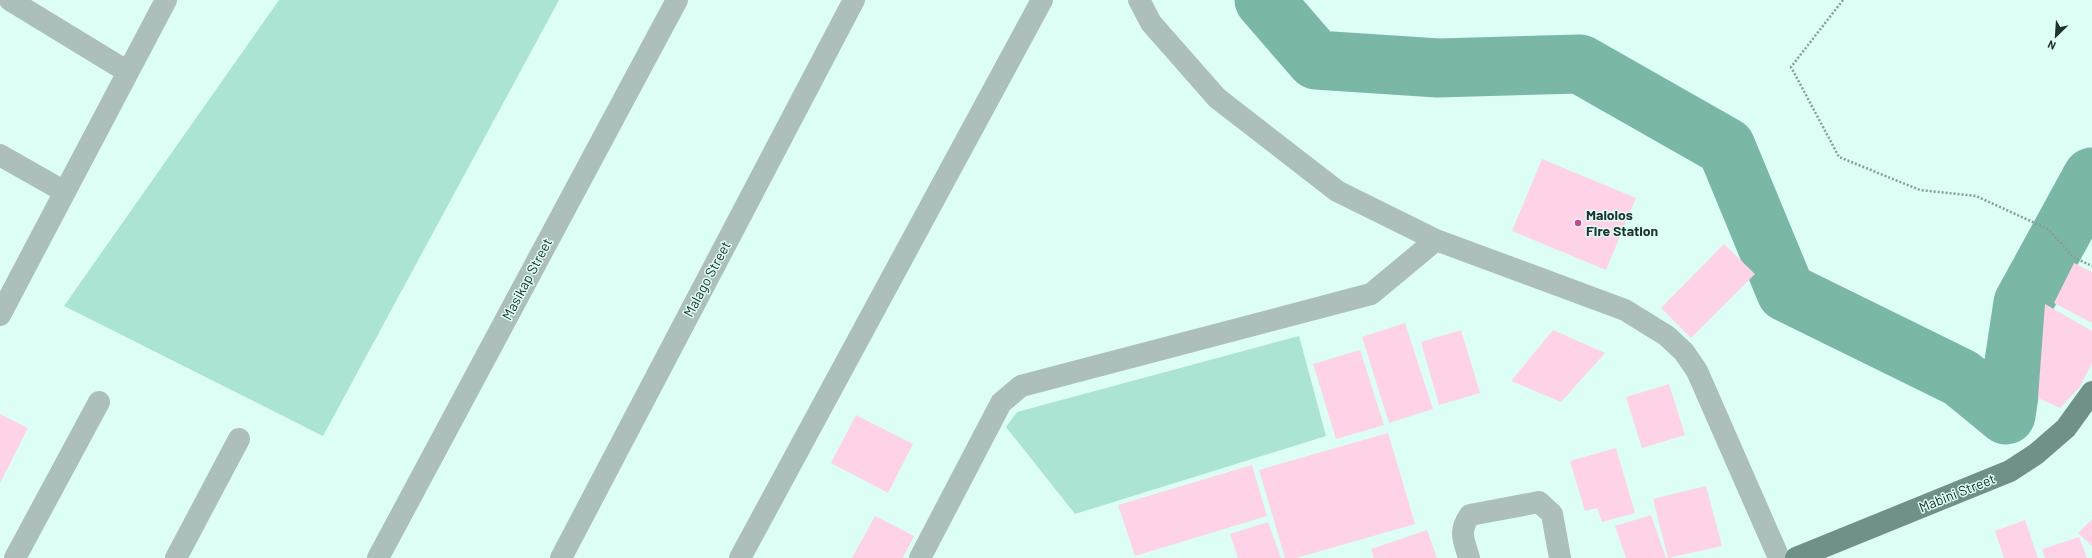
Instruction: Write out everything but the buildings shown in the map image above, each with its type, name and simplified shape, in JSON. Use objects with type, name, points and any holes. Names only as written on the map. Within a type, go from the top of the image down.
[{"type":"main road","name":"Mabini Street","points":[[1796,558],[2010,471],[2036,454],[2066,428],[2092,392]]},
{"type":"street","points":[[10,0],[128,72]]},
{"type":"street","points":[[0,315],[166,0]]},
{"type":"street","name":"Masikap Street","points":[[378,558],[677,0]]},
{"type":"street","name":"Malago Street","points":[[561,558],[854,0]]},
{"type":"street","points":[[740,558],[1042,0]]},
{"type":"street","points":[[1139,0],[1151,22],[1217,98],[1337,191],[1436,240],[1625,310],[1667,336],[1684,352],[1697,370],[1779,558]]},
{"type":"street","points":[[0,155],[65,192]]},
{"type":"street","points":[[920,558],[1001,403],[1021,386],[1371,294],[1436,240]]},
{"type":"street","points":[[15,558],[99,402]]},
{"type":"street","points":[[176,558],[239,439]]},
{"type":"street","points":[[1469,558],[1462,535],[1463,525],[1470,515],[1539,502],[1552,514],[1560,558]]},
{"type":"path","points":[[1843,0],[1790,67],[1839,157],[1920,190],[1976,196],[2048,229],[2073,257],[2092,266]]},
{"type":"green space","points":[[279,0],[559,0],[323,436],[64,306]]},
{"type":"green space","points":[[1299,336],[1326,436],[1075,514],[1006,427],[1017,412]]},
{"type":"waterway","points":[[1264,0],[1316,60],[1438,68],[1580,64],[1726,147],[1786,292],[1961,378],[2006,415],[2023,303],[2092,177]]},
{"type":"place","name":"Malolos Fire Station","points":[[1578,223]]}]
